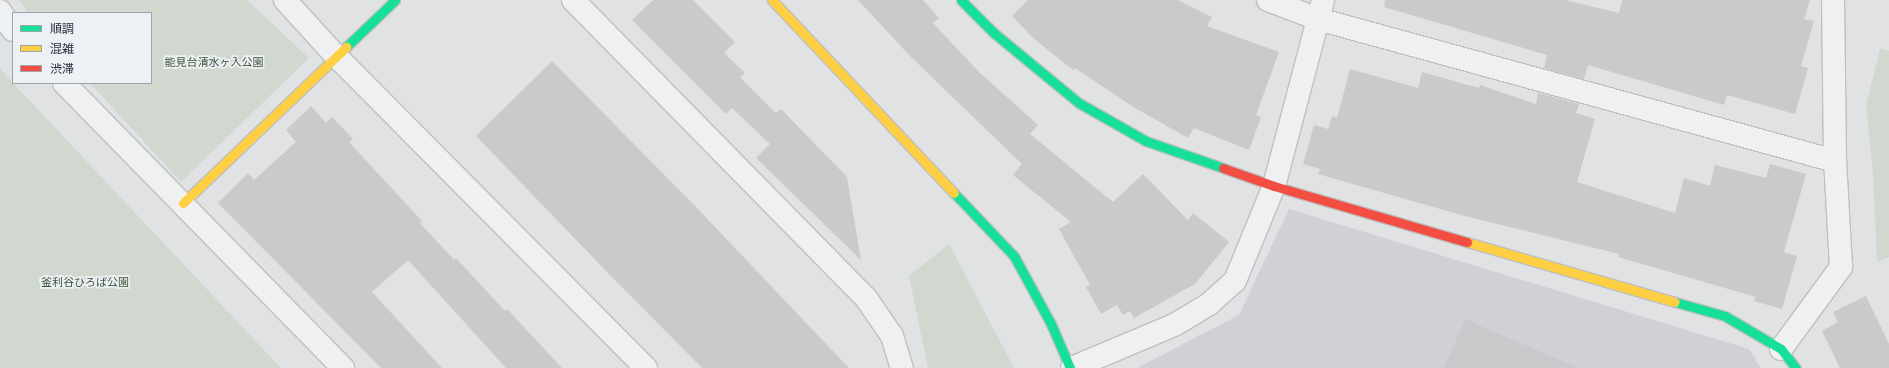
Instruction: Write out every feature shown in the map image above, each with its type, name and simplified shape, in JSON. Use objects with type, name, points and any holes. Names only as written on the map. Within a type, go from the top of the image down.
[{"type":"street","points":[[285,0],[336,56],[646,368]]},
{"type":"street","points":[[183,203],[395,0]]},
{"type":"street","points":[[574,0],[866,298],[892,336],[902,368]]},
{"type":"street","points":[[772,0],[1014,256],[1051,324],[1071,368],[1176,324],[1214,301],[1235,281],[1274,186],[1321,9]]},
{"type":"street","points":[[961,0],[994,33],[1079,102],[1146,142],[1274,186],[1725,316],[1781,349],[1796,368]]},
{"type":"street","points":[[1268,0],[1321,9],[1835,160]]},
{"type":"street","points":[[1781,349],[1841,267],[1835,160],[1833,0]]},
{"type":"street","points":[[0,11],[12,29]]},
{"type":"street","points":[[65,84],[343,368]]},
{"type":"shaded area","points":[[1289,209],[1749,349],[1761,368],[1137,368],[1239,315]]},
{"type":"green space","name":"能見台清水ヶ入公園","points":[[19,0],[247,0],[309,58],[181,182],[91,84],[152,84],[152,12],[27,12]]},
{"type":"green space","points":[[1880,49],[1889,51],[1889,257],[1877,262],[1873,173],[1866,105]]},
{"type":"green space","name":"釜利谷ひろば公園","points":[[0,68],[12,82],[12,84],[14,84],[281,368],[0,368]]},
{"type":"green space","points":[[949,244],[1014,368],[928,368],[909,276]]},
{"type":"building","points":[[653,0],[693,0],[735,42],[724,53],[745,73],[740,77],[776,113],[781,109],[847,177],[861,260],[756,158],[770,144],[732,108],[726,114],[632,20]]},
{"type":"building","points":[[858,0],[923,0],[939,18],[933,23],[979,72],[1038,125],[1030,134],[1113,202],[1143,174],[1188,220],[1193,213],[1229,242],[1195,284],[1134,318],[1130,311],[1123,315],[1117,305],[1101,314],[1086,287],[1090,285],[1059,229],[1071,222],[1013,175],[1022,164],[910,56]]},
{"type":"building","points":[[1028,0],[1178,0],[1212,17],[1207,26],[1279,52],[1256,115],[1261,117],[1249,150],[1194,128],[1188,138],[1135,108],[1075,68],[1073,70],[1033,38],[1012,16]]},
{"type":"building","points":[[1385,0],[1565,0],[1619,13],[1622,0],[1810,0],[1804,19],[1814,21],[1801,66],[1808,68],[1795,114],[1727,95],[1724,105],[1588,65],[1584,79],[1544,68],[1547,55],[1384,7]]},
{"type":"building","points":[[552,61],[695,206],[849,368],[702,368],[609,274],[476,136]]},
{"type":"building","points":[[1350,69],[1418,88],[1422,72],[1479,88],[1480,85],[1536,104],[1538,93],[1579,104],[1576,113],[1595,119],[1577,182],[1675,213],[1684,178],[1710,186],[1715,165],[1766,178],[1770,164],[1806,174],[1784,252],[1797,256],[1782,309],[1754,301],[1756,297],[1618,257],[1619,254],[1465,216],[1318,174],[1320,169],[1303,164],[1314,125],[1328,129],[1332,116],[1337,118]]},
{"type":"building","points":[[311,106],[326,123],[332,117],[353,139],[349,142],[422,221],[420,223],[454,260],[456,258],[505,311],[507,309],[562,368],[506,368],[408,260],[372,292],[442,368],[381,368],[218,203],[248,173],[254,180],[296,142],[286,130]]},
{"type":"building","points":[[1866,296],[1889,344],[1889,368],[1840,368],[1822,331],[1838,322],[1833,312]]},
{"type":"building","points":[[1465,319],[1578,368],[1444,368]]},
{"type":"traffic: fast","points":[[346,47],[395,0]]},
{"type":"traffic: fast","points":[[961,0],[994,33],[1079,103],[1146,141],[1223,168]]},
{"type":"traffic: fast","points":[[954,193],[1014,256],[1051,324],[1070,368]]},
{"type":"traffic: fast","points":[[1675,302],[1725,316],[1781,349],[1796,368]]},
{"type":"traffic: slow","points":[[772,0],[954,193]]},
{"type":"traffic: slow","points":[[183,203],[346,47]]},
{"type":"traffic: slow","points":[[1467,242],[1675,302]]},
{"type":"traffic: jam","points":[[1223,168],[1274,186],[1467,242]]}]
